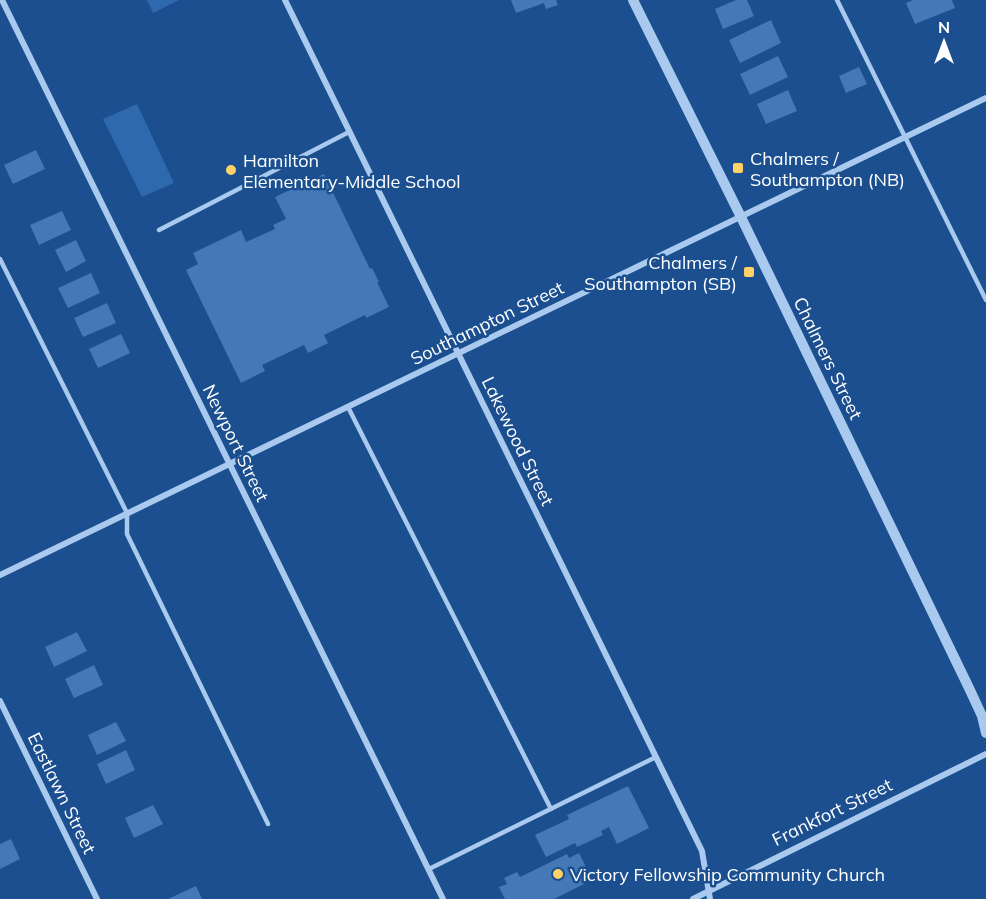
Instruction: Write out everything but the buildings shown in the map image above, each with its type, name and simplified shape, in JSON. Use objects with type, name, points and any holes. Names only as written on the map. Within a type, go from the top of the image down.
[{"type":"street","name":"Newport Street","points":[[2,0],[443,899]]},
{"type":"street","name":"Lakewood Street","points":[[285,0],[702,851],[710,899]]},
{"type":"street","name":"Chalmers Street","points":[[633,0],[741,217],[982,716],[986,733]]},
{"type":"street","name":"Southampton Street","points":[[0,575],[986,98]]},
{"type":"street","name":"Eastlawn Street","points":[[0,701],[97,899]]},
{"type":"street","name":"Frankfort Street","points":[[693,899],[986,754]]},
{"type":"lane","points":[[837,0],[986,300]]},
{"type":"lane","points":[[159,230],[349,132]]},
{"type":"lane","points":[[0,258],[127,513],[127,534],[268,824]]},
{"type":"lane","points":[[348,407],[551,809]]},
{"type":"lane","points":[[429,869],[656,757]]},
{"type":"shaded area","points":[[147,0],[179,0],[153,13]]},
{"type":"shaded area","points":[[137,104],[174,183],[142,197],[103,119]]},
{"type":"place","name":"Chalmers / Southampton (NB)","points":[[738,168]]},
{"type":"place","name":"Hamilton Elementary-Middle School","points":[[231,170]]},
{"type":"place","name":"Chalmers / Southampton (SB)","points":[[749,272]]},
{"type":"place","name":"Victory Fellowship Community Church","points":[[558,874]]}]
